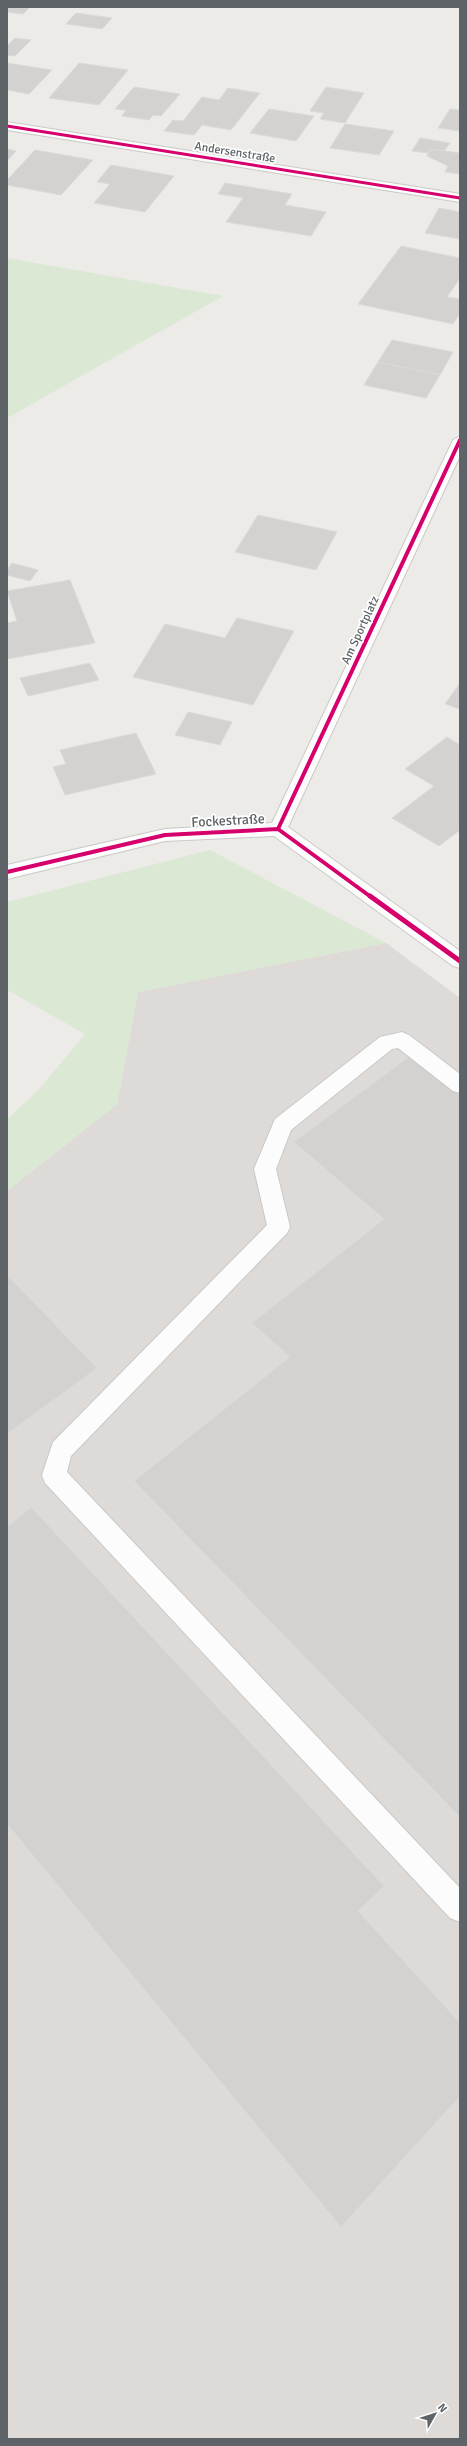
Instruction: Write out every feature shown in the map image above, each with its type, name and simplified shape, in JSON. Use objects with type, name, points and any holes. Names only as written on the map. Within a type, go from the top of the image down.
[{"type":"street","name":"Andersenstraße","points":[[7,126],[460,198]]},
{"type":"street","name":"Am Sportplatz","points":[[278,829],[460,440]]},
{"type":"street","name":"Fockestraße","points":[[7,872],[165,835],[278,829],[460,961]]},
{"type":"street","points":[[460,1085],[402,1040],[387,1042],[282,1125],[265,1169],[279,1227],[211,1299],[61,1450],[54,1475],[460,1908]]},
{"type":"shaded area","points":[[386,943],[460,998],[460,2439],[7,2439],[7,1191],[117,1104],[138,992]]},
{"type":"green space","points":[[7,258],[223,296],[7,418]]},
{"type":"green space","points":[[210,850],[386,943],[138,992],[117,1104],[7,1191],[7,1120],[41,1087],[85,1034],[7,990],[7,902]]},
{"type":"building","points":[[7,7],[30,7],[23,14],[7,12]]},
{"type":"building","points":[[76,13],[112,18],[102,29],[66,24]]},
{"type":"building","points":[[15,38],[31,40],[15,56],[7,55],[7,46]]},
{"type":"building","points":[[7,63],[52,70],[29,94],[7,90]]},
{"type":"building","points":[[79,63],[128,70],[99,105],[49,98]]},
{"type":"building","points":[[134,87],[180,94],[161,116],[153,115],[149,120],[122,116],[126,110],[115,109]]},
{"type":"building","points":[[326,87],[364,93],[345,123],[320,119],[324,113],[310,111]]},
{"type":"building","points":[[228,88],[260,93],[231,130],[202,125],[194,135],[164,131],[173,120],[183,121],[202,97],[219,100]]},
{"type":"building","points":[[269,109],[314,116],[296,141],[250,133]]},
{"type":"building","points":[[450,109],[460,110],[460,131],[438,128]]},
{"type":"building","points":[[345,124],[394,131],[379,155],[330,148]]},
{"type":"building","points":[[420,138],[450,143],[444,151],[431,149],[428,153],[412,151]]},
{"type":"building","points":[[7,149],[16,151],[7,161]]},
{"type":"building","points":[[431,149],[460,153],[460,174],[445,172],[448,166],[427,156]]},
{"type":"building","points":[[35,150],[93,160],[61,195],[7,185],[7,180]]},
{"type":"building","points":[[111,165],[174,176],[145,212],[94,203],[110,184],[97,182]]},
{"type":"building","points":[[225,183],[292,194],[285,205],[326,212],[311,236],[226,222],[243,198],[218,194]]},
{"type":"building","points":[[439,208],[460,212],[460,239],[425,233]]},
{"type":"building","points":[[401,246],[460,258],[460,278],[447,297],[460,299],[460,313],[453,324],[358,304]]},
{"type":"building","points":[[392,340],[453,352],[440,375],[378,362]]},
{"type":"building","points":[[378,362],[440,375],[426,398],[364,385]]},
{"type":"building","points":[[258,515],[337,532],[316,570],[235,552]]},
{"type":"building","points":[[12,563],[38,570],[30,581],[7,575],[7,570]]},
{"type":"building","points":[[70,580],[95,643],[7,659],[7,623],[17,621],[7,591]]},
{"type":"building","points":[[237,618],[294,631],[253,705],[133,677],[165,624],[225,638]]},
{"type":"building","points":[[90,663],[99,680],[28,696],[20,678]]},
{"type":"building","points":[[460,683],[460,709],[445,704]]},
{"type":"building","points":[[188,712],[232,722],[220,745],[175,735]]},
{"type":"building","points":[[136,733],[156,774],[65,795],[53,767],[66,764],[60,750]]},
{"type":"building","points":[[447,737],[460,745],[460,830],[439,846],[392,818],[434,786],[405,769]]},
{"type":"building","points":[[413,1054],[460,1092],[460,1817],[134,1481],[290,1357],[252,1323],[384,1219],[294,1142]]},
{"type":"building","points":[[10,1278],[97,1368],[7,1434],[7,1280]]},
{"type":"building","points":[[31,1507],[384,1886],[358,1911],[460,2023],[460,2096],[341,2227],[7,1824],[7,1527]]},
{"type":"cycle path","points":[[7,126],[460,198]]},
{"type":"cycle path","points":[[278,829],[460,440]]},
{"type":"cycle path","points":[[7,872],[165,835],[278,829],[460,961]]}]
